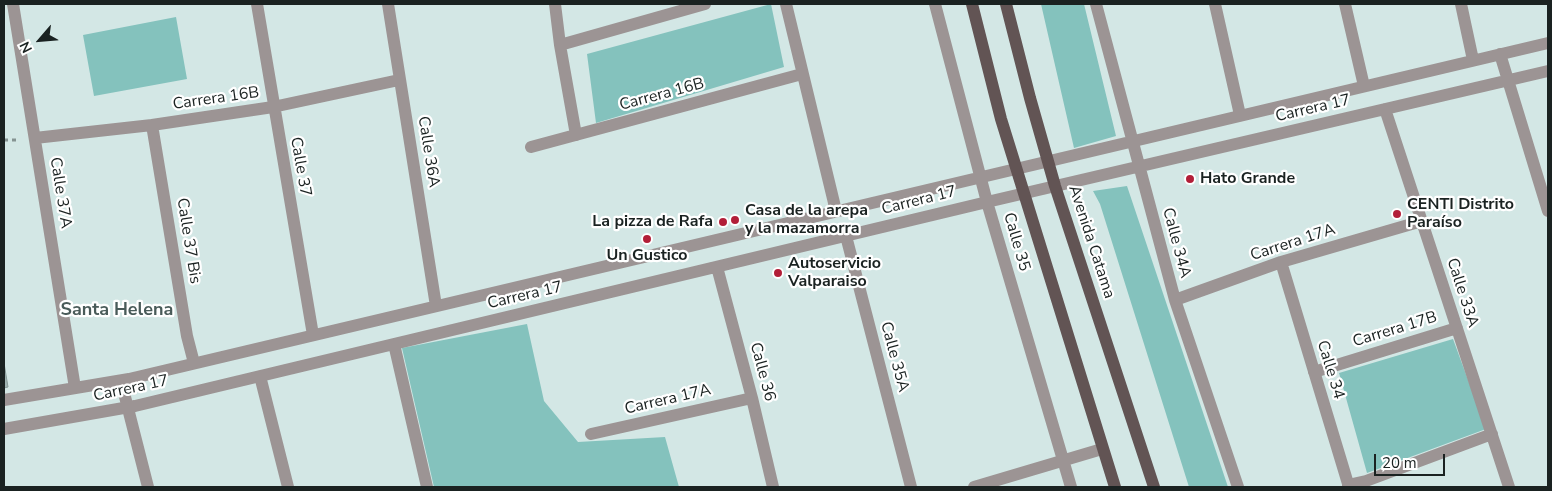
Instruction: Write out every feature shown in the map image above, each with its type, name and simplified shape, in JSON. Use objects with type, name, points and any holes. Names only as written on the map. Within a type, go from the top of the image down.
[{"type":"main road","points":[[972,4],[1001,119],[1115,487]]},
{"type":"main road","name":"Avenida Catama","points":[[1006,4],[1055,186],[1154,487]]},
{"type":"street","name":"Calle 37A","points":[[13,4],[75,388]]},
{"type":"street","name":"Calle 37","points":[[257,4],[313,335]]},
{"type":"street","name":"Calle 36A","points":[[388,4],[436,306]]},
{"type":"street","points":[[555,4],[560,45],[576,135]]},
{"type":"street","points":[[560,45],[706,4]]},
{"type":"street","points":[[786,4],[836,211]]},
{"type":"street","name":"Calle 35","points":[[935,4],[987,202],[1071,487]]},
{"type":"street","name":"Calle 34A","points":[[1096,4],[1175,300],[1238,487]]},
{"type":"street","points":[[1214,4],[1240,115]]},
{"type":"street","points":[[1345,4],[1364,86]]},
{"type":"street","points":[[1461,4],[1473,60]]},
{"type":"street","name":"Carrera 17","points":[[4,400],[120,381],[1548,42]]},
{"type":"street","points":[[1500,54],[1548,207]]},
{"type":"street","name":"Carrera 17","points":[[4,429],[127,408],[717,266],[1548,70]]},
{"type":"street","name":"Carrera 16B","points":[[531,147],[802,74]]},
{"type":"street","name":"Carrera 16B","points":[[35,138],[273,107],[399,80]]},
{"type":"street","name":"Calle 33A","points":[[1385,109],[1509,487]]},
{"type":"street","name":"Calle 37 Bis","points":[[152,124],[187,336],[194,363]]},
{"type":"street","name":"Carrera 17A","points":[[1175,300],[1281,262],[1422,221]]},
{"type":"street","name":"Calle 35A","points":[[846,236],[911,487]]},
{"type":"street","name":"Calle 34","points":[[1281,262],[1348,486]]},
{"type":"street","name":"Calle 36","points":[[717,266],[752,398],[773,487]]},
{"type":"street","name":"Carrera 17B","points":[[1314,372],[1457,328]]},
{"type":"street","points":[[394,344],[427,487]]},
{"type":"street","points":[[260,376],[288,487]]},
{"type":"street","points":[[120,381],[148,487]]},
{"type":"street","name":"Carrera 17A","points":[[591,434],[752,398]]},
{"type":"street","points":[[1348,486],[1492,434]]},
{"type":"street","points":[[974,487],[1102,450]]},
{"type":"shaded area","points":[[771,4],[784,67],[596,123],[587,54]]},
{"type":"shaded area","points":[[1041,4],[1084,4],[1116,136],[1074,148]]},
{"type":"shaded area","points":[[176,17],[187,79],[94,96],[83,35]]},
{"type":"shaded area","points":[[1127,186],[1228,487],[1189,487],[1100,204],[1093,191]]},
{"type":"shaded area","points":[[527,324],[544,401],[578,442],[665,437],[679,487],[434,487],[402,348]]},
{"type":"shaded area","points":[[1453,339],[1486,429],[1367,473],[1339,373]]},
{"type":"building","points":[[4,363],[8,387],[4,388]]},
{"type":"place","name":"Hato Grande","points":[[1190,179]]},
{"type":"place","name":"CENTI Distrito Paraíso","points":[[1397,214]]},
{"type":"place","name":"Casa de la arepa y la mazamorra","points":[[735,220]]},
{"type":"place","name":"La pizza de Rafa","points":[[723,222]]},
{"type":"place","name":"Un Gustico","points":[[647,239]]},
{"type":"place","name":"Autoservicio Valparaiso","points":[[778,273]]},
{"type":"district","name":"Santa Helena","points":[[117,311]]}]
